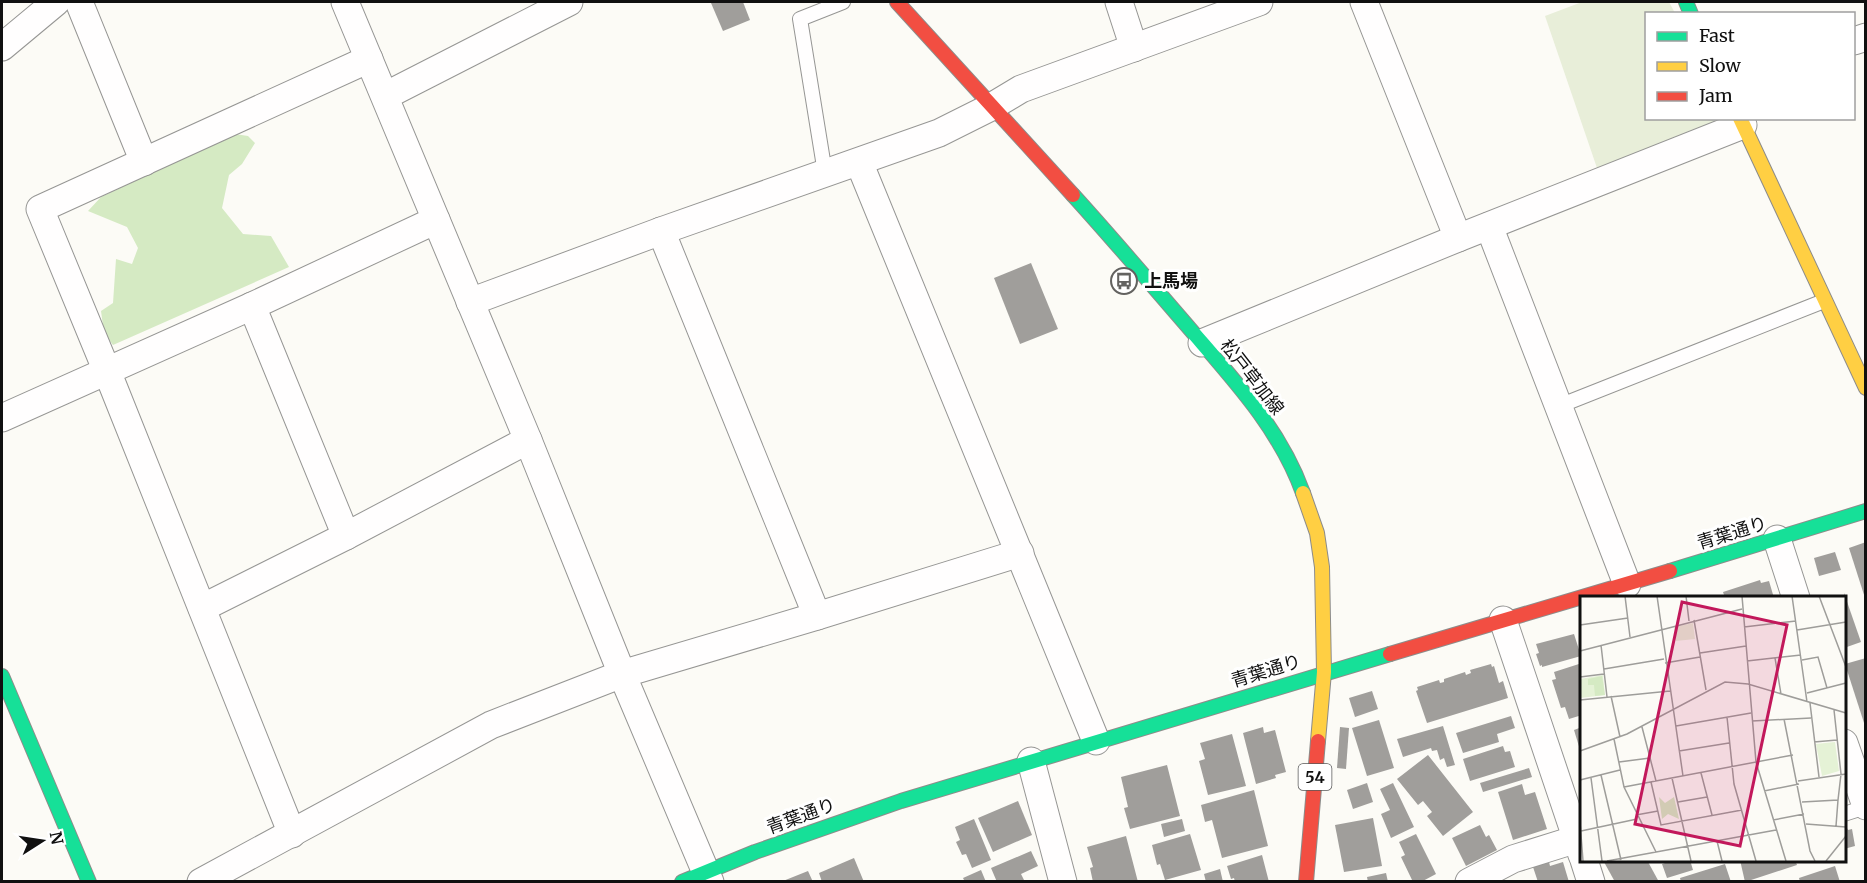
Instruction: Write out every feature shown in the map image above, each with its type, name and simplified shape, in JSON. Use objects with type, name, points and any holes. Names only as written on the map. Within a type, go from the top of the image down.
[{"type":"street","points":[[79,2],[144,162]]},
{"type":"street","points":[[345,2],[528,440],[622,674],[699,878]]},
{"type":"street","name":"松戸草加線","points":[[897,2],[1113,239],[1252,401],[1275,436],[1299,483],[1317,533],[1322,567],[1324,672],[1306,882]]},
{"type":"street","points":[[1119,2],[1134,48]]},
{"type":"street","points":[[470,302],[661,231],[939,133],[1021,89],[1259,2]]},
{"type":"street","points":[[1364,2],[1458,238]]},
{"type":"street","points":[[2,47],[50,3]]},
{"type":"street","points":[[385,96],[560,3]]},
{"type":"street","points":[[292,834],[40,209],[369,59]]},
{"type":"street","points":[[1202,343],[1742,122],[1866,388]]},
{"type":"street","points":[[859,162],[1096,741]]},
{"type":"street","points":[[2,418],[252,306],[436,220]]},
{"type":"street","points":[[1489,226],[1627,584]]},
{"type":"street","points":[[661,231],[817,616]]},
{"type":"street","points":[[252,306],[346,536]]},
{"type":"street","points":[[202,608],[346,536],[528,440]]},
{"type":"street","name":"青葉通り","points":[[1586,596],[1866,511]]},
{"type":"street","points":[[1777,539],[1795,596]]},
{"type":"street","points":[[201,882],[491,725],[622,674],[1020,553]]},
{"type":"street","name":"青葉通り","points":[[699,878],[838,822],[1324,672],[1580,598]]},
{"type":"street","points":[[1469,882],[1513,859],[1579,837],[1503,620]]},
{"type":"street","points":[[3,685],[89,882]]},
{"type":"street","points":[[1846,746],[1866,807]]},
{"type":"street","points":[[1031,761],[1063,882]]},
{"type":"street","points":[[1585,862],[1590,882]]},
{"type":"lane","points":[[825,173],[800,19],[843,2]]},
{"type":"lane","points":[[1559,406],[1824,301]]},
{"type":"lane","points":[[1846,814],[1866,807]]},
{"type":"green space","points":[[1582,2],[1669,2],[1674,12],[1645,12],[1645,120],[1716,120],[1715,122],[1597,168],[1545,16]]},
{"type":"green space","points":[[235,134],[248,136],[255,143],[242,164],[229,175],[222,208],[243,234],[271,236],[289,267],[113,345],[104,333],[101,311],[113,303],[116,259],[132,264],[138,248],[127,227],[88,211],[101,197]]},
{"type":"building","points":[[743,2],[750,20],[723,31],[711,3]]},
{"type":"building","points":[[1031,263],[1058,329],[1020,344],[994,278]]},
{"type":"building","points":[[1866,542],[1866,598],[1865,598],[1849,548]]},
{"type":"building","points":[[1835,552],[1841,570],[1819,576],[1814,558]]},
{"type":"building","points":[[1760,580],[1761,583],[1769,581],[1773,596],[1724,596],[1723,592]]},
{"type":"building","points":[[1846,599],[1861,642],[1846,647]]},
{"type":"building","points":[[1574,634],[1580,656],[1542,667],[1536,654],[1539,653],[1536,644]]},
{"type":"building","points":[[1866,658],[1865,726],[1846,667],[1846,664]]},
{"type":"building","points":[[1491,664],[1492,667],[1494,666],[1499,683],[1503,681],[1508,698],[1427,723],[1416,691],[1417,687],[1439,680],[1440,683],[1444,682],[1444,679],[1465,672],[1466,675],[1471,673],[1470,670]]},
{"type":"building","points":[[1580,664],[1580,716],[1569,719],[1565,707],[1561,708],[1552,680],[1556,679],[1554,672]]},
{"type":"building","points":[[1372,691],[1378,709],[1355,717],[1349,698]]},
{"type":"building","points":[[1511,716],[1515,728],[1497,734],[1499,742],[1463,753],[1456,733]]},
{"type":"building","points":[[1379,720],[1394,768],[1367,776],[1352,728]]},
{"type":"building","points":[[1443,726],[1455,765],[1447,767],[1444,758],[1440,760],[1437,750],[1432,751],[1431,748],[1403,757],[1397,739]]},
{"type":"building","points":[[1263,727],[1264,733],[1275,730],[1286,772],[1275,775],[1276,778],[1256,784],[1243,733]]},
{"type":"building","points":[[1340,727],[1349,728],[1346,769],[1337,768]]},
{"type":"building","points":[[1580,728],[1580,750],[1574,730]]},
{"type":"building","points":[[1232,734],[1246,786],[1208,795],[1199,761],[1205,759],[1200,743]]},
{"type":"building","points":[[1503,746],[1505,752],[1510,751],[1515,767],[1470,781],[1463,759]]},
{"type":"building","points":[[1428,755],[1473,812],[1443,836],[1427,816],[1432,812],[1423,801],[1418,805],[1397,779]]},
{"type":"building","points":[[1167,765],[1180,816],[1130,829],[1124,808],[1128,807],[1121,777]]},
{"type":"building","points":[[1529,768],[1532,777],[1483,792],[1480,783]]},
{"type":"building","points":[[1367,783],[1373,802],[1353,809],[1347,790]]},
{"type":"building","points":[[1393,783],[1414,827],[1391,838],[1381,814],[1390,810],[1380,789]]},
{"type":"building","points":[[1522,784],[1525,795],[1535,792],[1547,829],[1513,840],[1498,792]]},
{"type":"building","points":[[1254,790],[1268,846],[1222,858],[1212,820],[1205,822],[1201,805]]},
{"type":"building","points":[[1018,801],[1032,835],[993,852],[978,818]]},
{"type":"building","points":[[1373,818],[1382,866],[1344,872],[1335,825]]},
{"type":"building","points":[[974,819],[991,860],[972,868],[966,854],[962,855],[956,842],[960,840],[955,827]]},
{"type":"building","points":[[1182,819],[1185,831],[1164,837],[1161,824]]},
{"type":"building","points":[[1480,825],[1486,837],[1489,835],[1497,850],[1466,866],[1452,838]]},
{"type":"building","points":[[1846,826],[1848,830],[1852,829],[1855,846],[1846,848]]},
{"type":"building","points":[[1190,834],[1201,870],[1165,880],[1160,864],[1157,865],[1152,845]]},
{"type":"building","points":[[1416,834],[1436,874],[1421,882],[1413,882],[1401,857],[1405,855],[1399,842]]},
{"type":"building","points":[[1126,836],[1138,882],[1093,882],[1090,868],[1093,867],[1087,847]]},
{"type":"building","points":[[1031,851],[1038,866],[1021,874],[1025,882],[997,882],[991,868]]},
{"type":"building","points":[[1262,855],[1269,882],[1235,882],[1234,878],[1231,879],[1227,866]]},
{"type":"building","points":[[854,858],[864,882],[822,882],[819,873]]},
{"type":"building","points":[[1549,862],[1550,866],[1563,862],[1569,882],[1538,882],[1533,867]]},
{"type":"building","points":[[1604,862],[1648,862],[1659,882],[1615,882]]},
{"type":"building","points":[[1691,862],[1693,870],[1667,878],[1662,864]]},
{"type":"building","points":[[1740,862],[1796,862],[1797,865],[1745,882]]},
{"type":"building","points":[[1725,864],[1731,882],[1681,882],[1680,878]]},
{"type":"building","points":[[1835,866],[1840,882],[1800,882],[1799,878]]},
{"type":"building","points":[[1220,869],[1223,882],[1206,882],[1204,874]]},
{"type":"building","points":[[981,870],[986,882],[965,882],[963,878]]},
{"type":"building","points":[[808,871],[813,882],[783,882],[783,881]]},
{"type":"building","points":[[1386,873],[1388,882],[1368,882],[1367,877]]},
{"type":"traffic: fast","points":[[1686,2],[1690,12]]},
{"type":"traffic: fast","points":[[1073,195],[1223,367],[1254,406],[1282,448],[1303,493]]},
{"type":"traffic: fast","points":[[1670,571],[1866,511]]},
{"type":"traffic: fast","points":[[682,882],[755,852],[901,801],[1390,654]]},
{"type":"traffic: fast","points":[[2,676],[89,882]]},
{"type":"traffic: slow","points":[[1741,120],[1866,388]]},
{"type":"traffic: slow","points":[[1303,493],[1317,533],[1322,567],[1324,672],[1318,741]]},
{"type":"traffic: jam","points":[[897,2],[1073,195]]},
{"type":"traffic: jam","points":[[1586,596],[1670,571]]},
{"type":"traffic: jam","points":[[1390,654],[1580,598]]},
{"type":"traffic: jam","points":[[1306,882],[1318,741]]},
{"type":"place","name":"上馬場","points":[[1124,281]]}]
